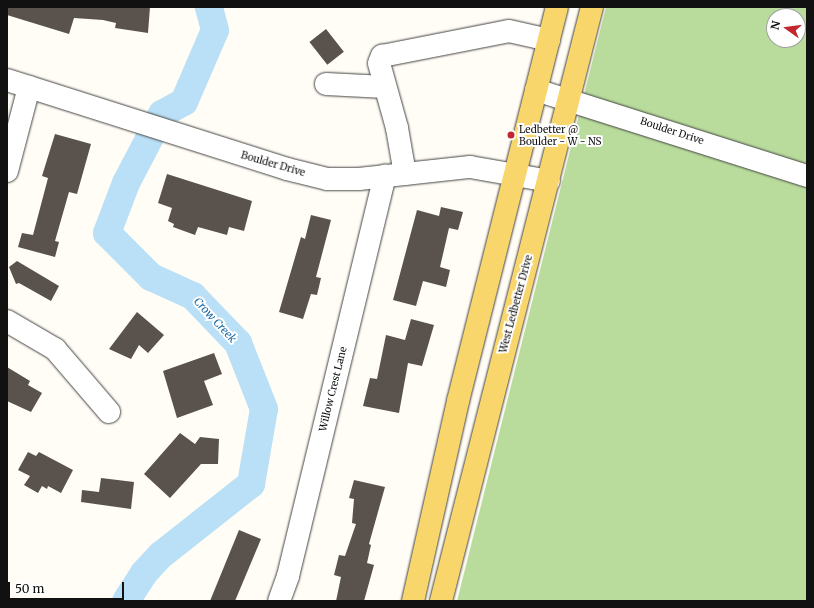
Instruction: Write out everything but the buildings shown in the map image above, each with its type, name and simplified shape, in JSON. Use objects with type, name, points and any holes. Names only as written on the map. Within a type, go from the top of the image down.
[{"type":"main road","points":[[413,601],[458,401],[557,7]]},
{"type":"main road","name":"West Ledbetter Drive","points":[[441,601],[570,99],[592,7]]},
{"type":"street","points":[[395,175],[385,87],[379,63],[382,56],[393,52],[508,31],[549,40]]},
{"type":"street","name":"Boulder Drive","points":[[7,80],[327,179],[395,175],[470,167],[549,181]]},
{"type":"street","points":[[326,84],[385,87]]},
{"type":"street","points":[[7,171],[29,87]]},
{"type":"street","name":"Boulder Drive","points":[[536,90],[570,99],[807,176]]},
{"type":"street","name":"Willow Crest Lane","points":[[279,601],[290,568],[395,175]]},
{"type":"street","points":[[7,321],[55,349],[108,412]]},
{"type":"green space","points":[[606,7],[807,7],[807,601],[457,601]]},
{"type":"waterway","name":"Crow Creek","points":[[126,601],[144,573],[161,555],[251,484],[264,409],[238,343],[193,296],[151,277],[107,233],[126,183],[162,114],[184,102],[215,30],[209,7]]},
{"type":"place","name":"Ledbetter @ Boulder - W - NS","points":[[511,135]]}]
